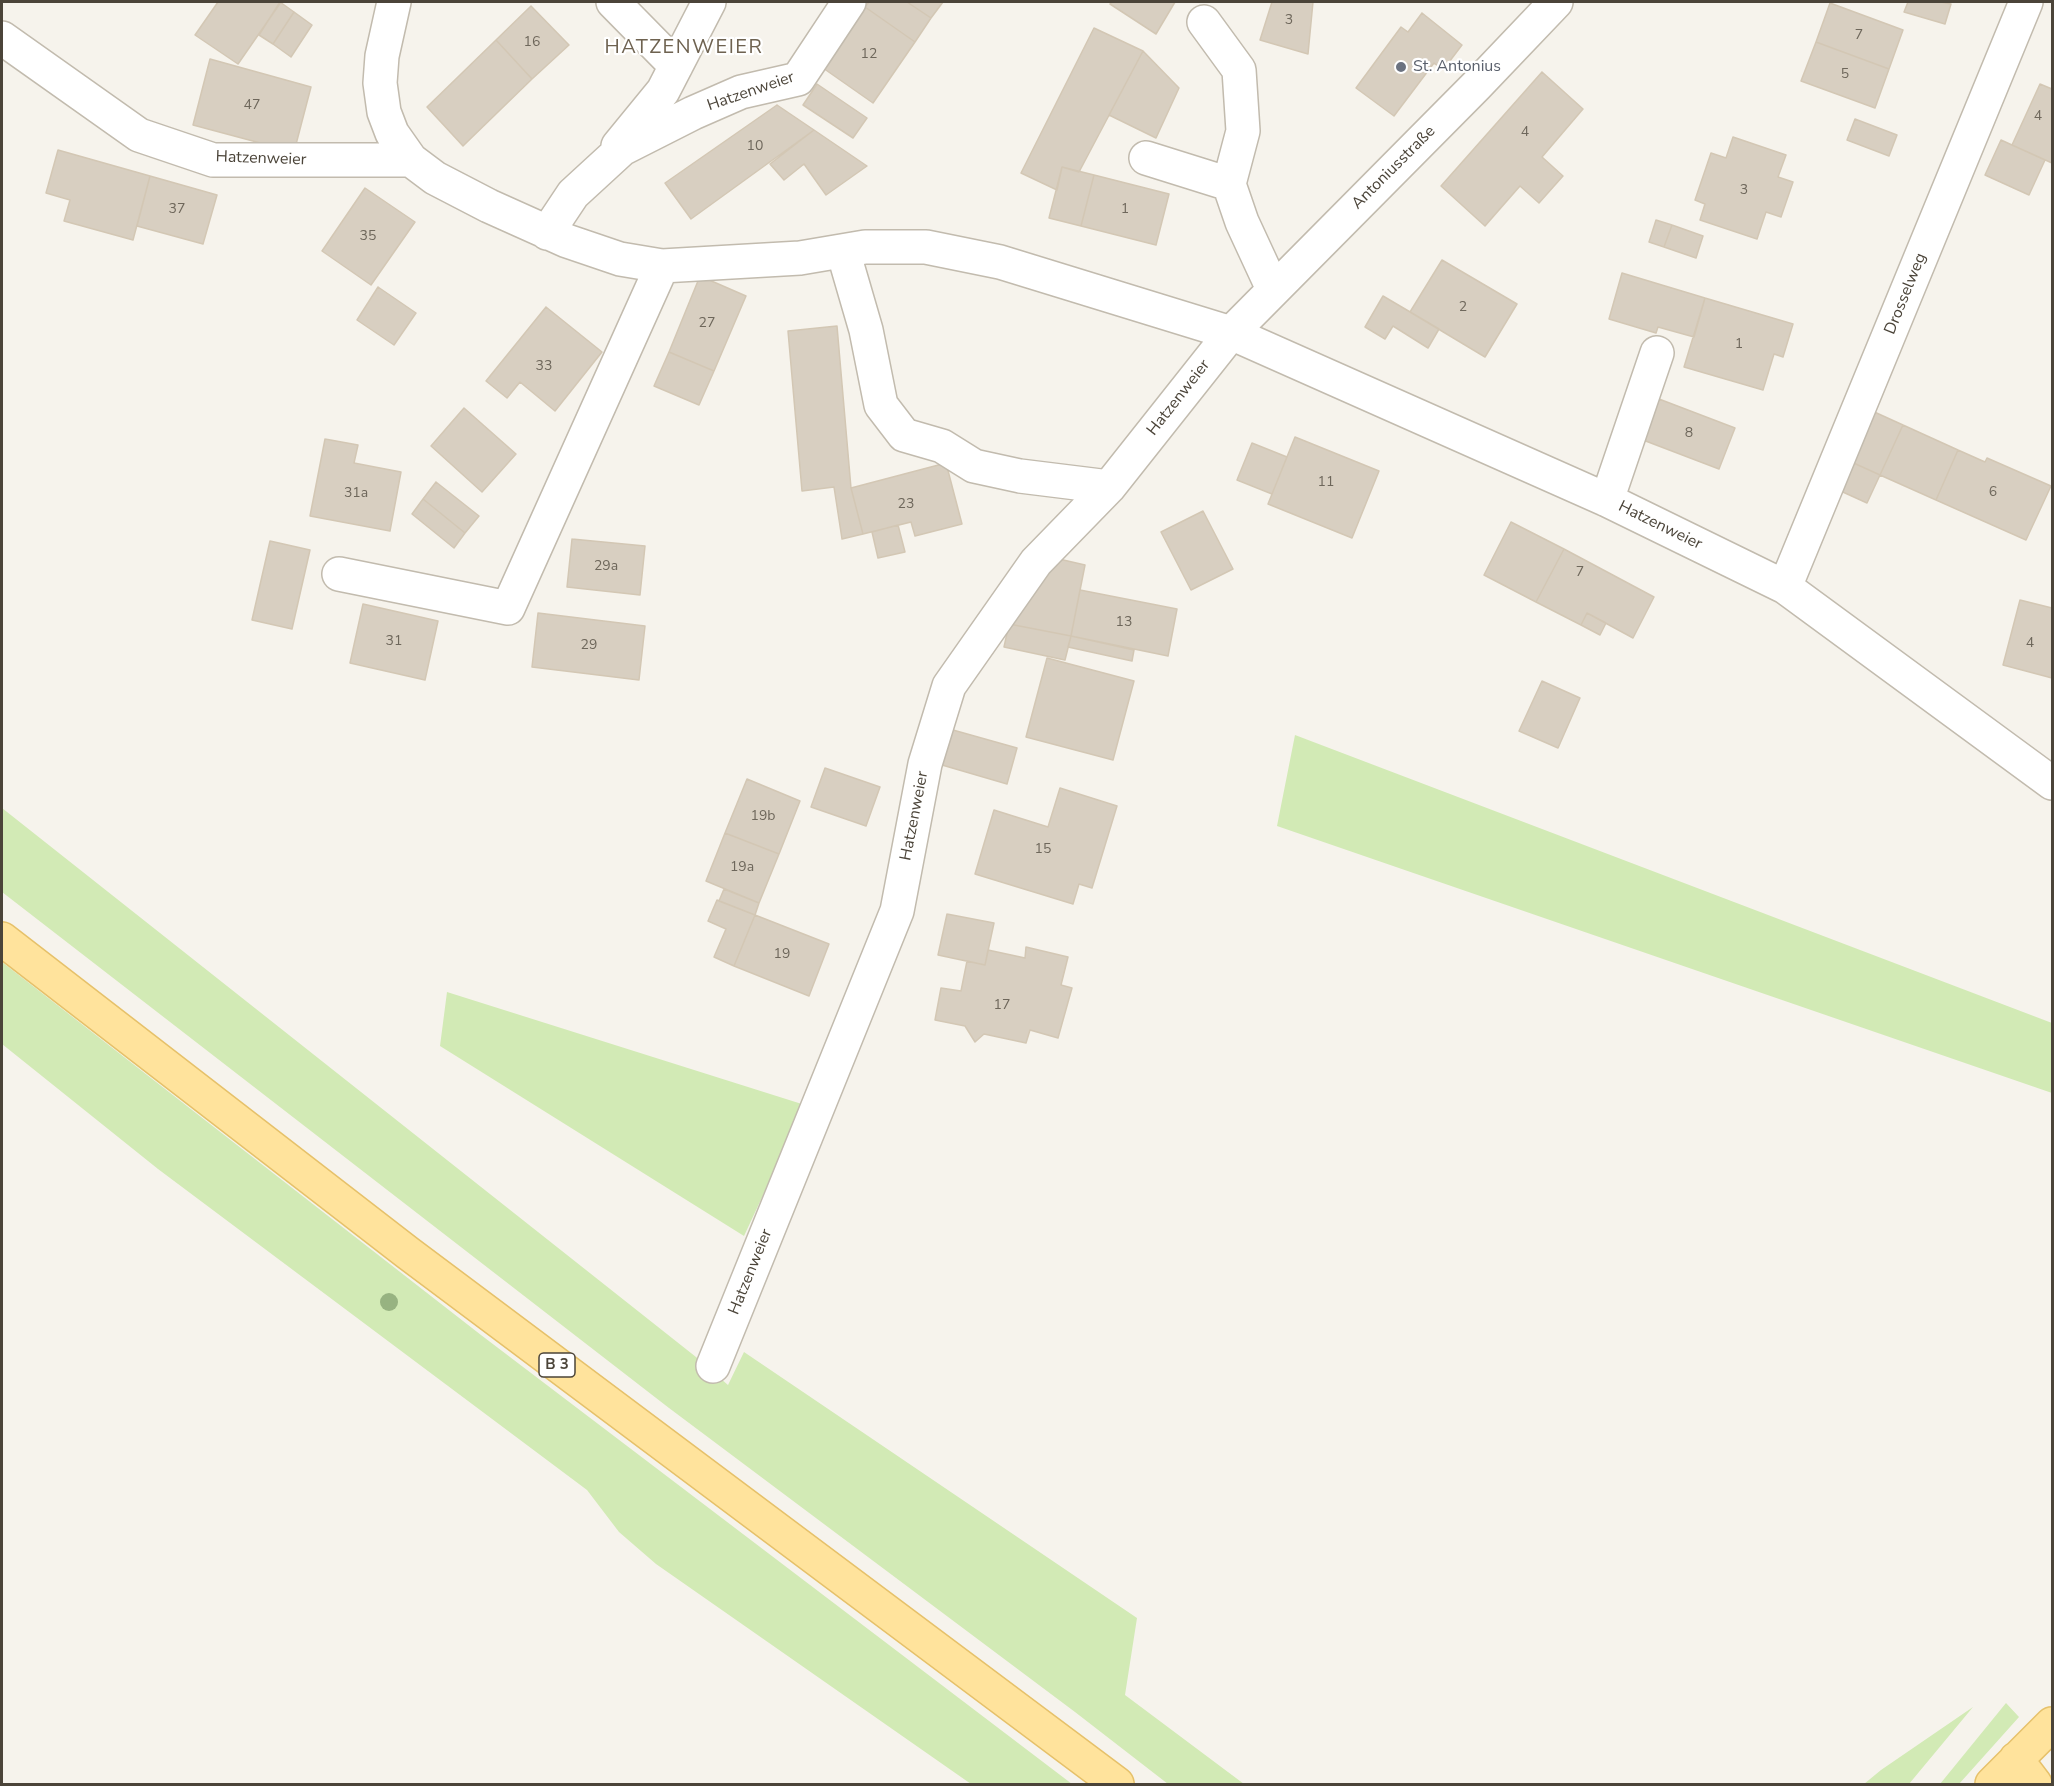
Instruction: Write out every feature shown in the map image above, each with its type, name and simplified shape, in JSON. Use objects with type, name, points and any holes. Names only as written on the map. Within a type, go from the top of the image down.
[{"type":"main road","name":"B 3","points":[[2,939],[408,1253],[1117,1785]]},
{"type":"main road","points":[[1992,1785],[2026,1772],[2052,1724]]},
{"type":"street","name":"Hatzenweier","points":[[394,2],[382,56],[380,83],[384,112],[392,133],[411,160],[455,189],[547,233],[620,259],[662,266],[800,258],[865,247],[926,247],[1000,262],[1231,333],[1607,500],[1785,587],[2052,783]]},
{"type":"street","points":[[613,2],[676,66]]},
{"type":"street","name":"Hatzenweier","points":[[596,173],[663,91],[709,2]]},
{"type":"street","name":"Hatzenweier","points":[[547,233],[573,194],[622,149],[741,92],[798,79],[849,2]]},
{"type":"street","name":"Antoniusstraße","points":[[1231,333],[1556,2]]},
{"type":"street","name":"Drosselweg","points":[[1785,587],[2026,2]]},
{"type":"street","points":[[1204,22],[1239,70],[1243,131],[1230,184],[1242,222],[1273,289]]},
{"type":"street","name":"Hatzenweier","points":[[2,38],[139,135],[213,160],[411,160]]},
{"type":"street","points":[[1146,158],[1230,184]]},
{"type":"street","points":[[843,250],[866,330],[881,405],[904,435],[942,446],[974,466],[1020,476],[1109,487]]},
{"type":"street","points":[[339,574],[508,608],[662,266]]},
{"type":"street","name":"Hatzenweier","points":[[714,1366],[897,911],[924,764],[949,686],[1036,562],[1109,487],[1231,333]]},
{"type":"street","points":[[1607,500],[1657,353]]},
{"type":"green space","points":[[1295,735],[2052,1023],[2052,1093],[1277,826]]},
{"type":"green space","points":[[2,808],[696,1357],[728,1385],[744,1352],[1137,1618],[1125,1695],[1244,1784],[1168,1784],[669,1408],[2,892]]},
{"type":"green space","points":[[2,962],[481,1335],[1072,1784],[971,1784],[656,1564],[619,1532],[587,1490],[158,1169],[2,1044]]},
{"type":"green space","points":[[447,992],[805,1105],[744,1236],[440,1046]]},
{"type":"green space","points":[[2006,1703],[2019,1717],[1959,1784],[1940,1784]]},
{"type":"green space","points":[[1973,1707],[1909,1784],[1864,1784],[1881,1770]]},
{"type":"building","points":[[218,2],[281,2],[238,64],[195,35]]},
{"type":"building","points":[[280,2],[294,12],[273,44],[259,35]]},
{"type":"building","points":[[869,2],[907,2],[931,18],[915,42],[865,7]]},
{"type":"building","points":[[907,2],[943,2],[931,18]]},
{"type":"building","points":[[1112,2],[1175,2],[1156,34],[1110,4]]},
{"type":"building","points":[[1272,2],[1313,2],[1308,54],[1260,40]]},
{"type":"building","points":[[1908,2],[1951,4],[1945,24],[1904,12]]},
{"type":"building","points":[[1830,3],[1903,30],[1889,69],[1816,42]]},
{"type":"building","points":[[531,6],[569,45],[532,79],[496,40]]},
{"type":"building","points":[[865,7],[915,42],[873,103],[823,68]]},
{"type":"building","points":[[294,12],[312,25],[291,57],[273,44]]},
{"type":"building","name":"St. Antonius","points":[[1422,13],[1462,45],[1443,70],[1434,63],[1394,116],[1356,88],[1401,27],[1408,32]]},
{"type":"building","points":[[1094,28],[1143,51],[1079,172],[1062,167],[1057,190],[1021,173]]},
{"type":"building","points":[[496,40],[532,79],[463,146],[427,107]]},
{"type":"building","points":[[1816,42],[1889,69],[1875,108],[1801,81]]},
{"type":"building","points":[[1143,51],[1179,88],[1156,138],[1109,115]]},
{"type":"building","points":[[210,59],[311,87],[294,152],[193,125]]},
{"type":"building","points":[[1542,72],[1583,109],[1542,157],[1563,176],[1539,203],[1520,186],[1485,226],[1441,186]]},
{"type":"building","points":[[817,84],[867,118],[853,138],[803,105]]},
{"type":"building","points":[[2040,84],[2052,89],[2052,163],[2012,145]]},
{"type":"building","points":[[777,105],[814,130],[691,219],[665,183]]},
{"type":"building","points":[[1855,119],[1897,135],[1889,156],[1847,140]]},
{"type":"building","points":[[814,130],[867,166],[826,195],[804,164],[784,180],[770,164]]},
{"type":"building","points":[[1733,137],[1786,155],[1778,177],[1793,182],[1781,217],[1766,212],[1757,239],[1700,220],[1705,204],[1695,200],[1711,153],[1726,158]]},
{"type":"building","points":[[2001,140],[2045,160],[2029,195],[1985,175]]},
{"type":"building","points":[[58,150],[150,176],[133,240],[64,221],[70,200],[46,193]]},
{"type":"building","points":[[1062,167],[1094,175],[1081,226],[1049,218]]},
{"type":"building","points":[[1094,175],[1169,194],[1156,245],[1081,226]]},
{"type":"building","points":[[150,176],[217,195],[203,244],[137,226]]},
{"type":"building","points":[[365,188],[415,222],[371,285],[322,251]]},
{"type":"building","points":[[1656,220],[1672,225],[1664,247],[1649,242]]},
{"type":"building","points":[[1672,225],[1703,236],[1696,258],[1664,247]]},
{"type":"building","points":[[1442,260],[1517,304],[1485,357],[1410,312]]},
{"type":"building","points":[[1622,273],[1705,298],[1694,337],[1658,327],[1656,333],[1609,319]]},
{"type":"building","points":[[700,276],[746,296],[714,371],[669,352]]},
{"type":"building","points":[[378,287],[416,313],[394,345],[357,320]]},
{"type":"building","points":[[1383,296],[1439,329],[1428,348],[1393,326],[1385,339],[1365,327]]},
{"type":"building","points":[[1705,298],[1793,324],[1783,357],[1774,354],[1763,390],[1684,367]]},
{"type":"building","points":[[546,307],[602,352],[555,411],[520,382],[507,398],[486,381]]},
{"type":"building","points":[[837,326],[851,488],[863,534],[842,539],[834,487],[802,491],[788,331]]},
{"type":"building","points":[[669,352],[714,371],[699,405],[654,386]]},
{"type":"building","points":[[1659,399],[1735,428],[1719,469],[1643,440]]},
{"type":"building","points":[[464,408],[516,454],[482,492],[431,446]]},
{"type":"building","points":[[1870,410],[1903,425],[1880,475],[1847,460]]},
{"type":"building","points":[[1903,425],[1958,450],[1936,500],[1880,475]]},
{"type":"building","points":[[1295,437],[1379,471],[1352,538],[1268,504]]},
{"type":"building","points":[[325,439],[358,445],[354,463],[401,472],[390,531],[310,516]]},
{"type":"building","points":[[1252,443],[1287,457],[1272,494],[1237,480]]},
{"type":"building","points":[[1958,450],[1985,462],[1987,458],[2051,486],[2026,540],[1936,500]]},
{"type":"building","points":[[1847,460],[1880,475],[1867,503],[1834,488]]},
{"type":"building","points":[[946,463],[962,524],[915,536],[911,522],[863,534],[851,488]]},
{"type":"building","points":[[436,482],[479,516],[465,533],[423,499]]},
{"type":"building","points":[[423,499],[465,533],[454,548],[412,514]]},
{"type":"building","points":[[1203,511],[1233,569],[1191,590],[1161,532]]},
{"type":"building","points":[[1511,522],[1564,549],[1536,602],[1484,575]]},
{"type":"building","points":[[898,525],[905,552],[878,558],[872,532]]},
{"type":"building","points":[[572,539],[645,546],[640,595],[567,587]]},
{"type":"building","points":[[270,541],[310,550],[292,629],[252,620]]},
{"type":"building","points":[[1564,549],[1654,597],[1633,638],[1587,613],[1581,625],[1536,602]]},
{"type":"building","points":[[1059,559],[1085,565],[1071,636],[1009,624]]},
{"type":"building","points":[[1080,590],[1177,609],[1168,656],[1071,636]]},
{"type":"building","points":[[2020,600],[2052,608],[2052,678],[2003,665]]},
{"type":"building","points":[[363,604],[438,621],[425,680],[350,663]]},
{"type":"building","points":[[538,613],[645,626],[639,680],[532,667]]},
{"type":"building","points":[[1587,613],[1606,623],[1600,635],[1581,625]]},
{"type":"building","points":[[1009,624],[1071,636],[1065,660],[1004,647]]},
{"type":"building","points":[[1071,636],[1134,650],[1132,661],[1068,647]]},
{"type":"building","points":[[1047,658],[1134,681],[1113,760],[1026,737]]},
{"type":"building","points":[[1542,681],[1580,698],[1558,748],[1519,731]]},
{"type":"building","points":[[953,730],[1017,748],[1007,784],[942,765]]},
{"type":"building","points":[[825,768],[880,787],[866,826],[811,807]]},
{"type":"building","points":[[747,779],[800,801],[779,854],[725,833]]},
{"type":"building","points":[[1060,788],[1117,806],[1092,888],[1079,884],[1073,904],[975,874],[994,810],[1048,827]]},
{"type":"building","points":[[725,833],[779,854],[759,903],[706,881]]},
{"type":"building","points":[[724,889],[759,903],[755,915],[719,901]]},
{"type":"building","points":[[717,900],[755,915],[734,966],[714,957],[726,929],[708,921]]},
{"type":"building","points":[[947,914],[994,923],[985,965],[938,955]]},
{"type":"building","points":[[755,915],[829,944],[809,996],[734,966]]},
{"type":"building","points":[[1026,947],[1068,957],[1061,985],[1072,988],[1058,1038],[1030,1030],[1026,1043],[984,1034],[975,1042],[965,1026],[935,1020],[941,988],[961,991],[967,961],[985,965],[988,950],[1025,958]]},
{"type":"place","name":"St. Antonius","points":[[1401,67]]},
{"type":"district","name":"HATZENWEIER","points":[[684,48]]}]
